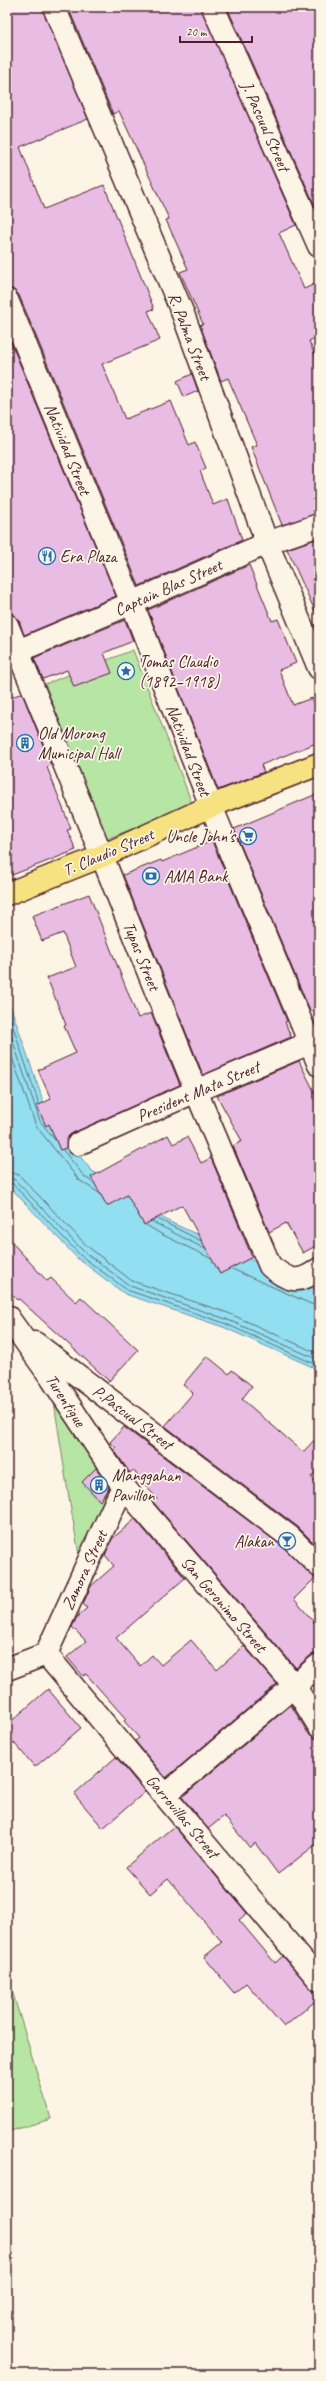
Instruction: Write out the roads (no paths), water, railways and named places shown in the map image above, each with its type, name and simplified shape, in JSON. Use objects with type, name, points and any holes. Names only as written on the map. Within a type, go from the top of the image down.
[{"type":"main road","name":"T. Claudio Street","points":[[7,894],[102,856],[211,806],[319,764]]},
{"type":"street","name":"R. Palma Street","points":[[54,7],[184,314],[267,543],[319,668]]},
{"type":"street","name":"J. Pascual Street","points":[[213,7],[319,246]]},
{"type":"street","name":"Natividad Street","points":[[7,300],[132,603],[211,806],[314,1042],[319,1065]]},
{"type":"street","name":"Captain Blas Street","points":[[18,651],[132,603],[267,543],[319,525]]},
{"type":"street","name":"Tupas Street","points":[[7,625],[102,856],[196,1091],[270,1266],[287,1279],[306,1279],[319,1269]]},
{"type":"street","name":"President Mata Street","points":[[78,1144],[196,1091],[314,1042]]},
{"type":"street","name":"Turentigue","points":[[13,1324],[123,1486]]},
{"type":"street","name":"P.Pascual Street","points":[[13,1324],[290,1537],[319,1566]]},
{"type":"street","name":"Zamora Street","points":[[46,1654],[123,1486]]},
{"type":"street","name":"San Geronimo Street","points":[[123,1486],[294,1685],[319,1726]]},
{"type":"street","points":[[7,1669],[46,1654]]},
{"type":"street","name":"Garrovillas Street","points":[[46,1654],[319,1980]]},
{"type":"street","points":[[165,1795],[319,1665]]},
{"type":"water","points":[[7,996],[49,1118],[91,1170],[168,1221],[319,1291],[319,1370],[223,1327],[125,1294],[77,1258],[7,1184]]},
{"type":"place","name":"Era Plaza","points":[[47,556]]},
{"type":"place","name":"Tomas Claudio (1892–1918)","points":[[126,671]]},
{"type":"place","name":"Old Morong Municipal Hall","points":[[25,743]]},
{"type":"place","name":"Uncle John's","points":[[248,836]]},
{"type":"place","name":"AMA Bank","points":[[151,876]]},
{"type":"place","name":"Manggahan Pavillon","points":[[99,1485]]},
{"type":"place","name":"Alakan","points":[[287,1541]]}]
